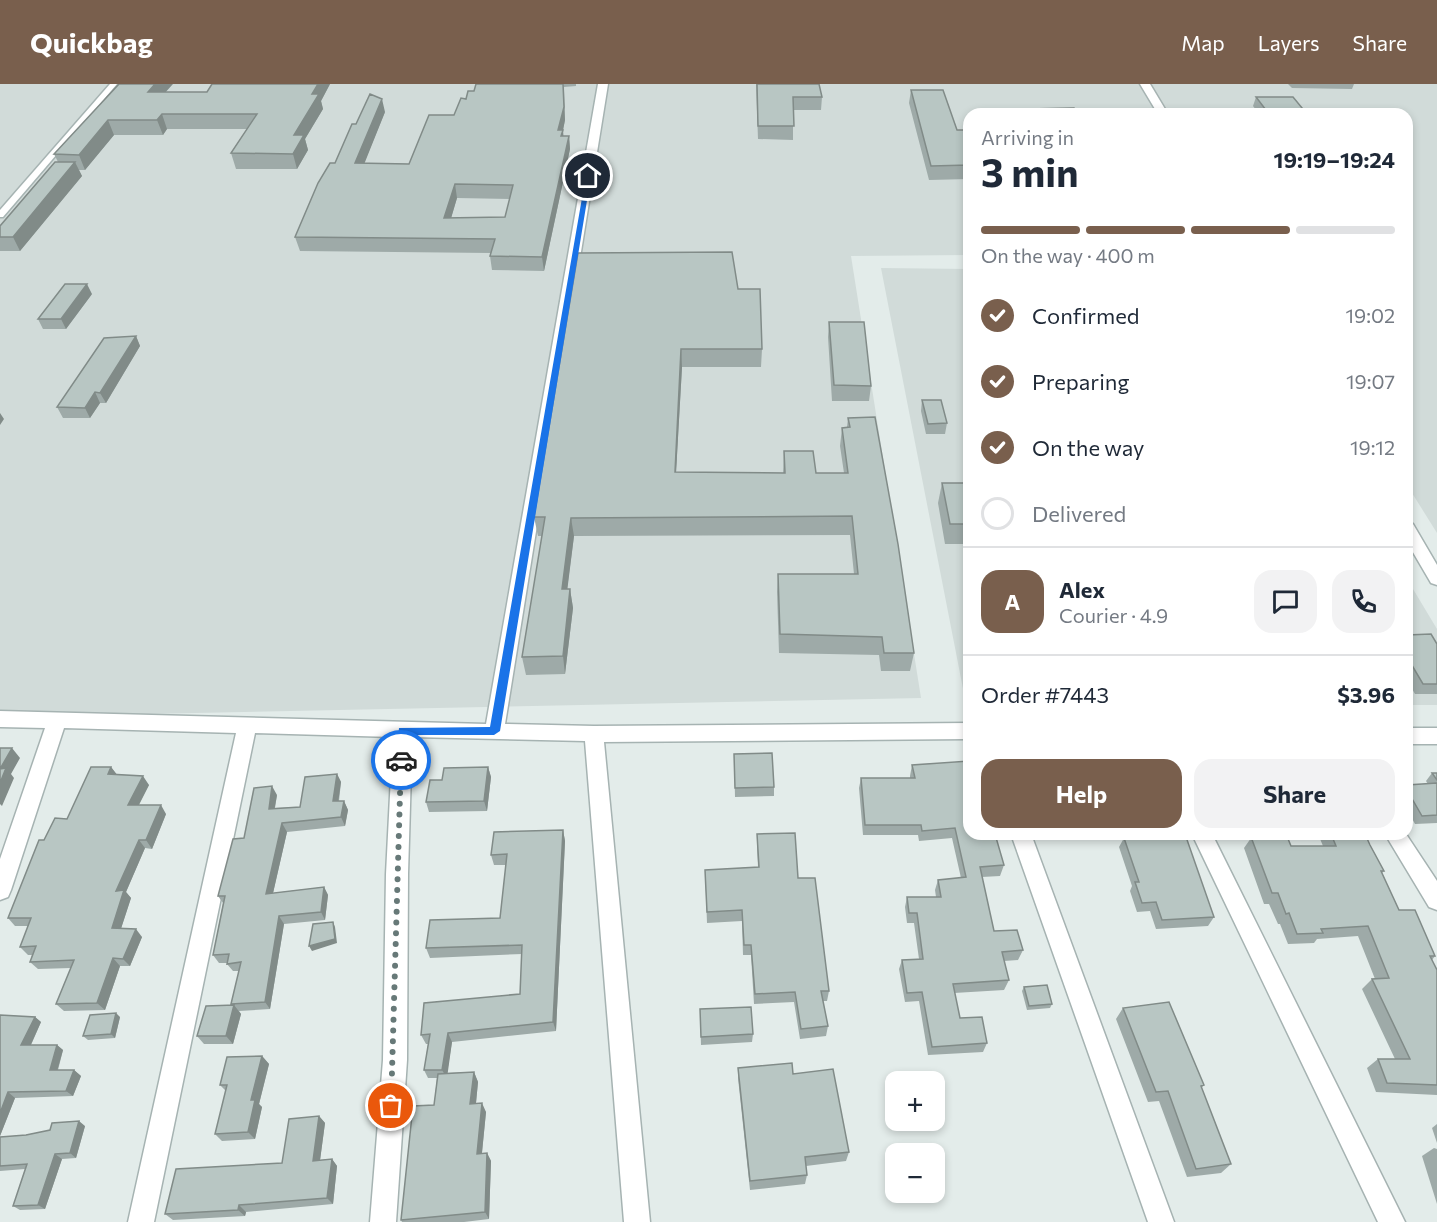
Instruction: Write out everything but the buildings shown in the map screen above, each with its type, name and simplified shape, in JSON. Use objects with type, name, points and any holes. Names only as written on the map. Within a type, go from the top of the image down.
[{"type":"street","points":[[494,731],[603,84]]},
{"type":"street","points":[[1145,84],[1159,108]]},
{"type":"street","points":[[1413,538],[1437,579]]},
{"type":"street","points":[[0,719],[403,731],[594,734],[963,731]]},
{"type":"street","points":[[0,890],[57,720]]},
{"type":"street","points":[[141,1222],[247,726]]},
{"type":"street","points":[[382,1222],[395,1060],[397,874],[403,731]]},
{"type":"street","points":[[594,734],[637,1222]]},
{"type":"street","points":[[1413,736],[1437,736]]},
{"type":"street","points":[[1023,840],[1161,1222]]},
{"type":"street","points":[[1205,840],[1392,1222]]},
{"type":"street","points":[[1399,840],[1437,900]]},
{"type":"lane","points":[[0,215],[114,84]]},
{"type":"shaded area","points":[[0,84],[1437,84],[1437,533],[1413,495],[1413,108],[963,108],[963,255],[851,256],[921,698],[0,717]]},
{"type":"shaded area","points":[[881,268],[963,269],[963,689]]},
{"type":"shaded area","points":[[1413,589],[1437,629],[1437,705],[1413,705]]},
{"type":"way so far","points":[[391,1106],[395,1060],[401,760]]},
{"type":"route","points":[[401,760],[403,731],[494,731],[588,176]]}]
